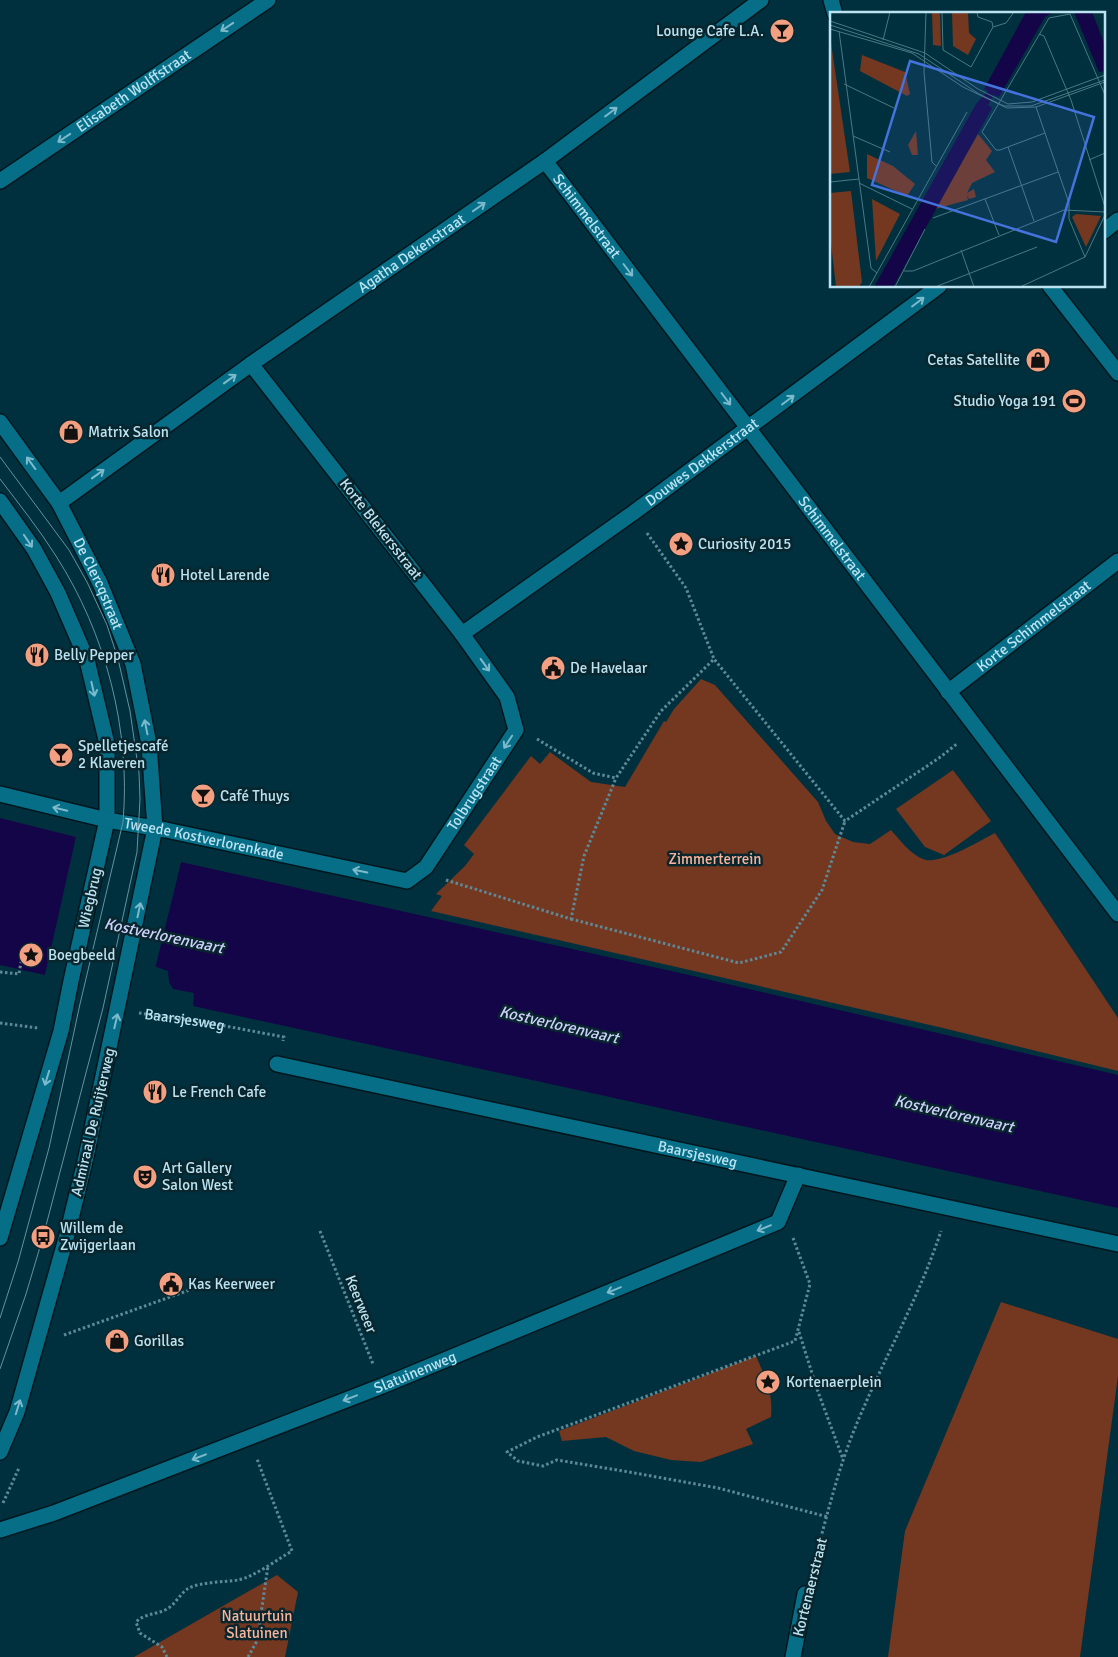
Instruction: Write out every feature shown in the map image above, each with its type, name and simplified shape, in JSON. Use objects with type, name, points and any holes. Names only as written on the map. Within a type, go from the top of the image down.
[{"type":"street","name":"Elisabeth Wolffstraat","points":[[0,181],[268,0]]},
{"type":"street","name":"Agatha Dekenstraat","points":[[59,503],[251,364],[545,162],[761,0]]},
{"type":"street","name":"Schimmelstraat","points":[[545,162],[1118,914]]},
{"type":"street","points":[[1106,229],[1118,220]]},
{"type":"street","name":"Douwes Dekkerstraat","points":[[462,634],[633,514],[936,288]]},
{"type":"street","points":[[1052,288],[1118,374]]},
{"type":"street","name":"Korte Blekersstraat","points":[[251,364],[462,634],[507,697],[516,730]]},
{"type":"street","name":"De Clercqstraat","points":[[0,422],[59,503],[100,583],[133,664],[149,744],[155,828],[122,992]]},
{"type":"street","points":[[0,501],[34,549],[58,593],[87,660],[107,744],[107,820]]},
{"type":"street","name":"Korte Schimmelstraat","points":[[948,692],[1118,561]]},
{"type":"street","name":"Tolbrugstraat","points":[[407,882],[426,867],[516,730]]},
{"type":"street","name":"Tweede Kostverlorenkade","points":[[0,794],[107,820],[155,828],[407,882]]},
{"type":"street","name":"Wiegbrug","points":[[61,1031],[107,820]]},
{"type":"street","name":"Admiraal De Ruijterweg","points":[[0,1452],[17,1412],[67,1235],[122,992]]},
{"type":"street","points":[[0,1238],[61,1031]]},
{"type":"street","name":"Baarsjesweg","points":[[277,1064],[1118,1244]]},
{"type":"street","points":[[778,1222],[798,1175]]},
{"type":"street","name":"Slatuinenweg","points":[[0,1530],[54,1513],[382,1386],[778,1222]]},
{"type":"street","name":"Kortenaerstraat","points":[[793,1657],[805,1594]]},
{"type":"path","points":[[633,514],[686,588],[714,659],[845,821]]},
{"type":"path","points":[[571,919],[584,856],[616,778],[661,711],[714,659]]},
{"type":"path","points":[[426,867],[445,880],[571,919],[739,963],[781,952],[822,890],[845,821],[939,758],[976,728]]},
{"type":"path","points":[[516,730],[541,741],[593,773],[616,778]]},
{"type":"path","points":[[0,972],[19,974],[21,962]]},
{"type":"path","name":"Baarsjesweg","points":[[135,1012],[245,1030]]},
{"type":"path","points":[[0,1023],[61,1031]]},
{"type":"path","points":[[778,1222],[791,1232],[810,1284],[795,1341],[537,1437],[507,1452],[518,1461],[543,1466],[557,1460],[638,1473],[718,1488],[828,1516],[843,1460],[854,1431],[910,1310],[949,1209]]},
{"type":"path","name":"Keerweer","points":[[320,1231],[382,1386]]},
{"type":"path","points":[[64,1335],[223,1278]]},
{"type":"path","points":[[798,1332],[843,1460]]},
{"type":"path","points":[[167,1657],[162,1647],[140,1633],[136,1622],[142,1616],[155,1614],[170,1608],[189,1588],[241,1579],[268,1566],[292,1551],[254,1451]]},
{"type":"path","name":"Kortenaerstraat","points":[[805,1594],[828,1516]]},
{"type":"path","points":[[248,1657],[257,1641],[268,1566]]},
{"type":"green space","name":"Zimmerterrein","points":[[701,679],[715,685],[818,802],[826,821],[835,834],[853,842],[870,844],[891,830],[914,854],[923,859],[930,860],[959,852],[995,833],[1118,1018],[1118,1071],[943,1028],[431,911],[442,896],[436,894],[465,866],[474,854],[464,845],[531,756],[540,764],[550,752],[591,782],[625,787],[664,721],[666,722],[674,709]]},
{"type":"green space","points":[[953,770],[991,821],[944,855],[925,847],[896,809]]},
{"type":"green space","points":[[1001,1302],[1118,1339],[1118,1376],[1080,1657],[888,1657],[905,1531]]},
{"type":"green space","points":[[756,1356],[768,1386],[771,1400],[771,1417],[746,1429],[753,1444],[701,1462],[671,1460],[634,1451],[606,1437],[562,1441],[559,1431]]},
{"type":"green space","name":"Natuurtuin Slatuinen","points":[[277,1575],[298,1592],[285,1657],[134,1657]]},
{"type":"water","name":"Kostverlorenvaart","points":[[0,818],[76,837],[66,886],[170,906],[181,862],[689,975],[1118,1075],[1118,1208],[193,1006],[194,993],[173,989],[169,982],[168,971],[146,963],[53,941],[45,975],[0,965]]},
{"type":"pier","points":[[76,837],[78,838],[68,884],[169,903],[178,862],[181,862],[155,969],[55,944],[48,975],[45,975]]},
{"type":"tram line","points":[[0,457],[69,550],[87,582],[107,625],[118,659],[130,711],[139,773],[140,799],[137,852],[103,1008],[43,1237],[0,1369]]},
{"type":"tram line","points":[[0,479],[56,556],[74,586],[89,618],[111,684],[123,753],[124,787],[123,822],[80,1004],[49,1148],[18,1262],[0,1318]]},
{"type":"place","name":"Lounge Cafe L.A.","points":[[782,31]]},
{"type":"place","name":"Cetas Satellite","points":[[1038,360]]},
{"type":"place","name":"Studio Yoga 191","points":[[1074,401]]},
{"type":"place","name":"Matrix Salon","points":[[71,432]]},
{"type":"place","name":"Curiosity 2015","points":[[681,544]]},
{"type":"place","name":"Hotel Larende","points":[[163,575]]},
{"type":"place","name":"Belly Pepper","points":[[37,655]]},
{"type":"place","name":"De Havelaar","points":[[553,668]]},
{"type":"place","name":"Spelletjescafé 2 Klaveren","points":[[61,755]]},
{"type":"place","name":"Café Thuys","points":[[203,796]]},
{"type":"place","name":"Boegbeeld","points":[[31,955]]},
{"type":"place","name":"Le French Cafe","points":[[155,1092]]},
{"type":"place","name":"Art Gallery Salon West","points":[[145,1177]]},
{"type":"place","name":"Willem de Zwijgerlaan","points":[[43,1237]]},
{"type":"place","name":"Kas Keerweer","points":[[171,1284]]},
{"type":"place","name":"Gorillas","points":[[117,1341]]},
{"type":"place","name":"Kortenaerplein","points":[[768,1382]]}]
